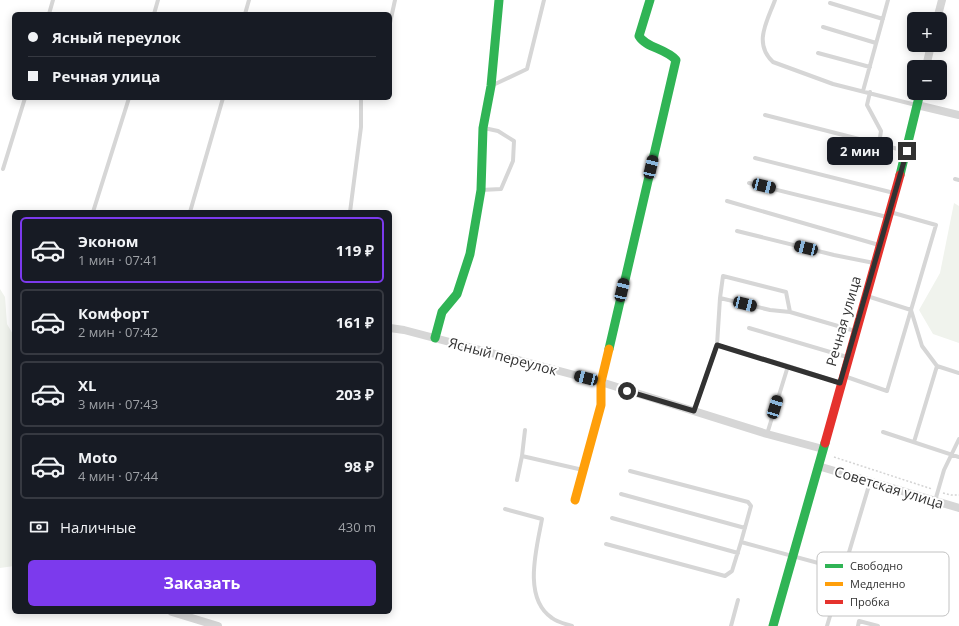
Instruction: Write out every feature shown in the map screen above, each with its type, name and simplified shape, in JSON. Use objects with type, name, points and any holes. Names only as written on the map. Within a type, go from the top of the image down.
[{"type":"street","points":[[435,338],[442,312],[457,294],[470,254],[481,190],[483,128],[491,86],[499,0]]},
{"type":"street","points":[[575,500],[601,405],[601,382],[676,60],[670,53],[642,41],[639,36],[650,0]]},
{"type":"street","points":[[939,12],[942,0]]},
{"type":"street","name":"Речная улица","points":[[774,626],[841,380],[907,151],[918,100]]},
{"type":"street","points":[[917,105],[959,115]]},
{"type":"street","name":"Ясный переулок","points":[[392,328],[404,330],[601,382],[767,434],[823,449]]},
{"type":"street","name":"Советская улица","points":[[818,466],[959,508]]},
{"type":"street","points":[[179,614],[218,626]]},
{"type":"lane","points":[[50,12],[53,0]]},
{"type":"lane","points":[[155,12],[158,0]]},
{"type":"lane","points":[[246,12],[249,0]]},
{"type":"lane","points":[[392,14],[395,0]]},
{"type":"lane","points":[[491,86],[527,69],[544,0]]},
{"type":"lane","points":[[775,0],[762,41],[766,56],[773,62],[784,68],[833,84],[870,92],[917,105]]},
{"type":"lane","points":[[863,91],[888,0]]},
{"type":"lane","points":[[830,3],[883,19]]},
{"type":"lane","points":[[823,27],[876,43]]},
{"type":"lane","points":[[818,53],[870,67]]},
{"type":"lane","points":[[870,92],[867,105],[881,131],[879,144]]},
{"type":"lane","points":[[3,169],[24,100]]},
{"type":"lane","points":[[94,210],[128,100]]},
{"type":"lane","points":[[191,210],[222,100]]},
{"type":"lane","points":[[350,210],[361,127],[361,100]]},
{"type":"lane","points":[[765,114],[907,151]]},
{"type":"lane","points":[[481,190],[501,189],[513,161],[514,140],[498,131],[483,128]]},
{"type":"lane","points":[[755,158],[894,193]]},
{"type":"lane","points":[[717,345],[788,366],[887,391],[936,225],[749,183]]},
{"type":"lane","points":[[727,201],[879,245]]},
{"type":"lane","points":[[737,231],[834,255],[874,263]]},
{"type":"lane","points":[[694,411],[717,345],[723,276],[786,292],[790,312]]},
{"type":"lane","points":[[865,295],[911,310]]},
{"type":"lane","points":[[720,298],[770,310],[790,312],[855,331]]},
{"type":"lane","points":[[911,310],[922,346],[937,366],[959,373]]},
{"type":"lane","points":[[749,328],[848,357]]},
{"type":"lane","points":[[767,434],[788,366]]},
{"type":"lane","points":[[914,442],[937,366]]},
{"type":"lane","points":[[517,480],[525,430]]},
{"type":"lane","points":[[883,432],[959,457]]},
{"type":"lane","points":[[935,501],[944,470],[959,439]]},
{"type":"lane","points":[[522,456],[583,470]]},
{"type":"lane","points":[[606,544],[725,576],[732,571],[738,553],[751,506],[748,502],[630,471]]},
{"type":"lane","points":[[849,552],[870,482]]},
{"type":"lane","points":[[621,494],[745,528]]},
{"type":"lane","points":[[505,509],[542,519],[534,565],[534,586],[541,606],[552,618],[572,626]]},
{"type":"lane","points":[[612,518],[738,553]]},
{"type":"lane","points":[[741,542],[817,563]]},
{"type":"lane","points":[[731,626],[738,600]]},
{"type":"lane","points":[[827,626],[830,616]]},
{"type":"lane","points":[[858,626],[859,621],[878,626]]},
{"type":"path","points":[[834,457],[951,496],[959,495]]},
{"type":"shaded area","points":[[954,203],[959,206],[959,343],[933,334],[919,310],[940,273]]},
{"type":"shaded area","points":[[0,289],[5,297],[7,324],[12,333],[12,566],[0,568]]},
{"type":"traffic: fast","points":[[435,338],[442,312],[457,294],[470,254],[481,190],[483,128],[491,86],[499,0]]},
{"type":"traffic: fast","points":[[609,349],[676,60],[667,53],[646,43],[639,36],[650,0]]},
{"type":"traffic: fast","points":[[900,175],[918,100]]},
{"type":"traffic: fast","points":[[773,626],[825,443]]},
{"type":"traffic: slow","points":[[575,500],[601,405],[601,382],[609,349]]},
{"type":"traffic: jam","points":[[825,443],[900,175]]},
{"type":"route","points":[[627,391],[694,411],[717,345],[840,383],[907,151]]}]
